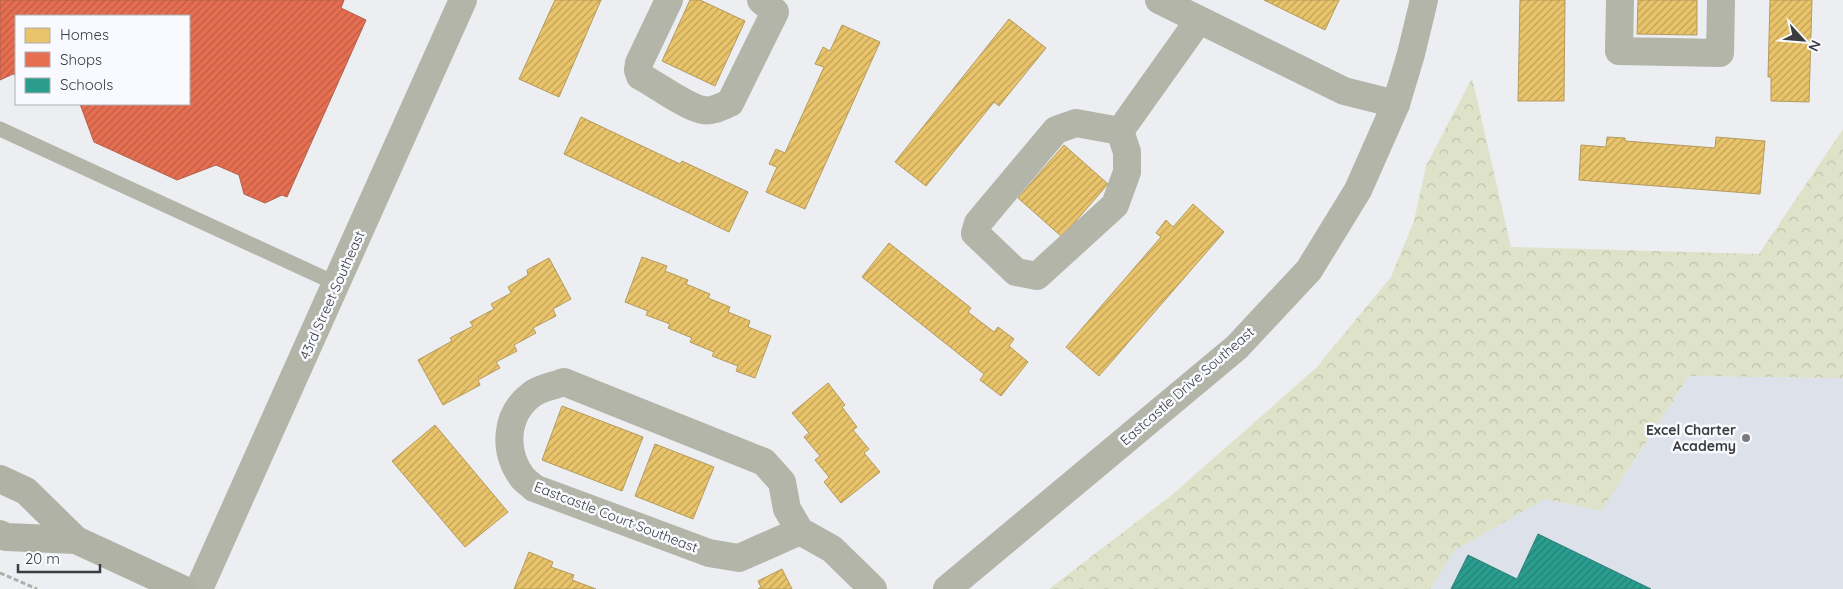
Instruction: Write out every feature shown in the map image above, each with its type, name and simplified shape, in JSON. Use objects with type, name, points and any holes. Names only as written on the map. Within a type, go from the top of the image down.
[{"type":"main road","points":[[0,479],[26,491],[76,540],[182,589]]},
{"type":"main road","points":[[0,534],[6,537],[76,540]]},
{"type":"street","name":"43rd Street Southeast","points":[[199,589],[463,0]]},
{"type":"street","points":[[668,0],[639,63],[638,70],[640,76],[684,102],[703,110],[718,109],[730,102],[775,12],[761,0]]},
{"type":"street","points":[[1159,0],[1344,91],[1396,104]]},
{"type":"street","name":"Eastcastle Drive Southeast","points":[[947,589],[1237,347],[1309,270],[1358,190],[1396,104],[1424,0]]},
{"type":"street","points":[[1620,0],[1619,51],[1720,53],[1721,0]]},
{"type":"street","points":[[1120,130],[1199,20]]},
{"type":"street","points":[[1076,123],[1120,130],[1127,152],[1127,172],[1115,205],[1037,276],[1016,272],[975,233],[978,223],[1056,130],[1076,123]]},
{"type":"street","name":"Eastcastle Court Southeast","points":[[564,382],[764,462],[782,482],[787,509],[800,531],[740,558],[709,553],[534,488],[522,478],[511,455],[508,434],[515,412],[532,394],[564,382]]},
{"type":"street","points":[[800,531],[832,549],[873,589]]},
{"type":"lane","points":[[0,129],[337,284]]},
{"type":"path","points":[[0,573],[37,589]]},
{"type":"shaded area","name":"Excel Charter Academy","points":[[1689,376],[1843,378],[1843,589],[1430,589],[1455,550],[1545,499],[1601,511]]},
{"type":"green space","points":[[1472,78],[1511,247],[1759,254],[1843,129],[1843,378],[1689,376],[1601,511],[1545,499],[1455,550],[1430,589],[1049,589],[1173,494],[1316,368],[1391,277],[1414,221],[1426,166]]},
{"type":"building: Homes","points":[[555,0],[601,0],[559,97],[519,79]]},
{"type":"building: Homes","points":[[690,0],[700,0],[745,21],[715,86],[662,61]]},
{"type":"building: Homes","points":[[1264,0],[1339,0],[1325,30]]},
{"type":"building: Homes","points":[[1520,0],[1565,0],[1564,101],[1518,101]]},
{"type":"building: Homes","points":[[1638,0],[1697,0],[1697,35],[1637,34]]},
{"type":"building: Homes","points":[[1770,0],[1812,0],[1809,102],[1771,101],[1771,77],[1768,77]]},
{"type":"building: Homes","points":[[1009,19],[1046,48],[999,106],[994,102],[926,186],[895,162]]},
{"type":"building: Homes","points":[[842,25],[880,42],[805,209],[766,192],[777,167],[769,164],[776,149],[785,153],[824,67],[815,64],[823,47],[830,51]]},
{"type":"building: Homes","points":[[581,117],[680,164],[682,161],[748,192],[729,232],[564,154]]},
{"type":"building: Homes","points":[[1607,137],[1625,138],[1625,141],[1715,148],[1716,137],[1765,141],[1760,194],[1579,180],[1581,145],[1606,147]]},
{"type":"building: Homes","points":[[1064,145],[1108,184],[1062,237],[1018,198]]},
{"type":"building: Homes","points":[[1193,204],[1224,232],[1099,376],[1066,347],[1161,237],[1156,233],[1166,220],[1173,227]]},
{"type":"building: Homes","points":[[889,243],[971,308],[968,312],[994,332],[998,327],[1014,339],[1009,346],[1028,362],[1001,396],[980,380],[984,374],[862,277]]},
{"type":"building: Homes","points":[[642,257],[667,266],[665,271],[688,280],[686,284],[710,294],[708,298],[730,307],[728,312],[750,321],[748,327],[771,336],[755,378],[736,371],[738,366],[712,356],[714,352],[690,342],[692,338],[668,328],[670,324],[646,315],[648,311],[625,302]]},
{"type":"building: Homes","points":[[549,258],[571,299],[553,309],[556,316],[533,328],[536,333],[514,345],[517,351],[496,362],[500,368],[478,380],[480,385],[443,405],[418,360],[452,341],[450,338],[473,326],[470,322],[494,309],[491,304],[511,293],[508,287],[528,275],[527,270]]},
{"type":"building: Homes","points":[[828,383],[845,405],[842,407],[857,427],[853,430],[869,449],[864,453],[880,472],[841,503],[824,482],[829,477],[815,460],[820,456],[804,437],[809,433],[792,413]]},
{"type":"building: Homes","points":[[562,406],[643,437],[622,491],[542,460]]},
{"type":"building: Homes","points":[[435,425],[508,512],[465,547],[392,461]]},
{"type":"building: Homes","points":[[655,444],[714,467],[693,519],[635,496]]},
{"type":"building: Homes","points":[[529,552],[553,562],[551,567],[574,575],[572,580],[596,589],[514,589]]},
{"type":"building: Homes","points":[[782,569],[792,589],[758,589],[761,587],[758,581]]},
{"type":"building: Shops","points":[[0,0],[344,0],[341,8],[366,20],[287,197],[282,195],[265,203],[244,194],[239,175],[216,165],[177,180],[94,142],[80,105],[190,105],[190,15],[15,15],[15,75],[0,80]]},
{"type":"building: Schools","points":[[1538,534],[1651,589],[1451,589],[1468,555],[1517,579]]},
{"type":"place","name":"Excel Charter Academy","points":[[1746,438]]}]
